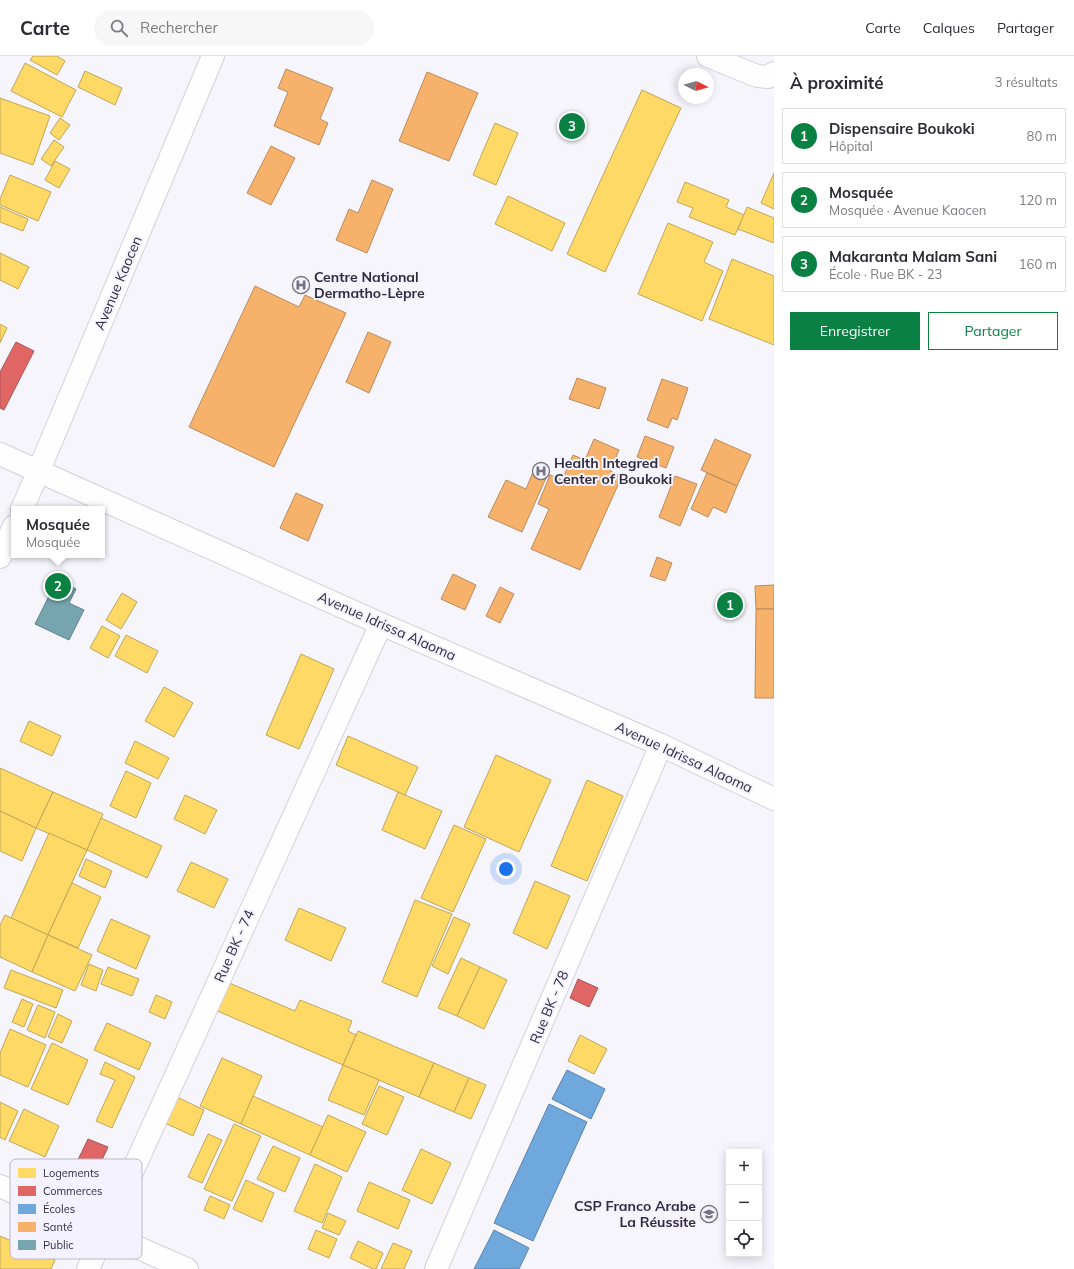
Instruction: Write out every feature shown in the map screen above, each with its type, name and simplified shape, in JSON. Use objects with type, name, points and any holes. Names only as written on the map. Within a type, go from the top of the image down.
[{"type":"street","name":"Avenue Kaocen","points":[[23,506],[213,56]]},
{"type":"street","points":[[708,56],[757,76],[768,77],[774,73]]},
{"type":"street","name":"Avenue Idrissa Alaoma","points":[[0,454],[39,470],[381,624],[662,745],[774,799]]},
{"type":"street","points":[[0,557],[11,533]]},
{"type":"street","name":"Rue BK - 74","points":[[138,1159],[381,624]]},
{"type":"street","name":"Rue BK - 78","points":[[436,1269],[662,745]]},
{"type":"street","points":[[0,1186],[10,1191]]},
{"type":"street","points":[[142,1249],[187,1269]]},
{"type":"street","name":"Rue BK - 74","points":[[88,1269],[92,1259]]},
{"type":"building: Logements","points":[[33,56],[57,56],[65,61],[57,75],[30,60]]},
{"type":"building: Logements","points":[[25,63],[76,90],[62,117],[11,91]]},
{"type":"building: Logements","points":[[85,71],[122,88],[115,105],[78,87]]},
{"type":"building: Logements","points":[[642,90],[681,108],[605,272],[567,254]]},
{"type":"building: Logements","points":[[0,98],[50,116],[33,165],[0,153]]},
{"type":"building: Logements","points":[[60,118],[70,125],[59,140],[50,133]]},
{"type":"building: Logements","points":[[495,123],[518,133],[496,185],[473,175]]},
{"type":"building: Logements","points":[[54,140],[64,147],[51,166],[41,159]]},
{"type":"building: Logements","points":[[55,161],[70,169],[59,188],[45,180]]},
{"type":"building: Logements","points":[[774,173],[774,209],[761,203]]},
{"type":"building: Logements","points":[[10,175],[51,192],[38,221],[0,205],[0,199]]},
{"type":"building: Logements","points":[[685,182],[729,200],[726,207],[744,215],[735,235],[689,217],[693,208],[677,202]]},
{"type":"building: Logements","points":[[508,196],[565,223],[552,251],[495,224]]},
{"type":"building: Logements","points":[[0,207],[28,219],[23,231],[0,222]]},
{"type":"building: Logements","points":[[747,207],[774,218],[774,243],[738,229]]},
{"type":"building: Logements","points":[[668,223],[713,242],[704,262],[723,271],[702,321],[638,294]]},
{"type":"building: Logements","points":[[0,253],[29,267],[18,289],[0,280]]},
{"type":"building: Logements","points":[[732,259],[774,276],[774,345],[709,319]]},
{"type":"building: Logements","points":[[0,324],[7,328],[0,343]]},
{"type":"building: Logements","points":[[122,593],[137,602],[121,629],[106,620]]},
{"type":"building: Logements","points":[[102,626],[120,636],[108,658],[90,648]]},
{"type":"building: Logements","points":[[126,635],[158,651],[147,673],[115,656]]},
{"type":"building: Logements","points":[[301,654],[334,669],[299,749],[266,735]]},
{"type":"building: Logements","points":[[164,687],[193,703],[174,737],[145,721]]},
{"type":"building: Logements","points":[[29,721],[61,736],[52,756],[20,741]]},
{"type":"building: Logements","points":[[348,736],[418,767],[405,795],[336,765]]},
{"type":"building: Logements","points":[[135,741],[169,758],[158,779],[125,763]]},
{"type":"building: Logements","points":[[496,755],[551,780],[519,852],[464,827]]},
{"type":"building: Logements","points":[[0,768],[53,792],[36,828],[0,811]]},
{"type":"building: Logements","points":[[126,771],[151,783],[136,818],[110,806]]},
{"type":"building: Logements","points":[[587,780],[623,796],[587,881],[551,866]]},
{"type":"building: Logements","points":[[53,792],[103,814],[87,850],[36,828]]},
{"type":"building: Logements","points":[[398,792],[442,811],[425,849],[382,830]]},
{"type":"building: Logements","points":[[185,795],[217,810],[205,834],[174,819]]},
{"type":"building: Logements","points":[[0,811],[36,828],[22,861],[0,851]]},
{"type":"building: Logements","points":[[101,818],[162,846],[147,878],[87,850]]},
{"type":"building: Logements","points":[[454,825],[486,839],[453,912],[421,898]]},
{"type":"building: Logements","points":[[49,833],[87,850],[48,935],[11,918]]},
{"type":"building: Logements","points":[[86,859],[112,871],[105,888],[79,876]]},
{"type":"building: Logements","points":[[191,862],[228,879],[214,908],[177,891]]},
{"type":"building: Logements","points":[[535,881],[570,896],[547,949],[513,933]]},
{"type":"building: Logements","points":[[72,883],[101,897],[78,948],[48,935]]},
{"type":"building: Logements","points":[[415,900],[452,914],[417,997],[382,982]]},
{"type":"building: Logements","points":[[299,908],[346,928],[331,961],[285,940]]},
{"type":"building: Logements","points":[[5,915],[48,935],[32,972],[0,957],[0,925]]},
{"type":"building: Logements","points":[[454,917],[470,924],[448,974],[432,966]]},
{"type":"building: Logements","points":[[111,919],[150,936],[136,969],[97,951]]},
{"type":"building: Logements","points":[[48,935],[92,955],[75,991],[32,972]]},
{"type":"building: Logements","points":[[461,958],[480,967],[457,1016],[438,1008]]},
{"type":"building: Logements","points":[[89,964],[103,970],[96,991],[81,985]]},
{"type":"building: Logements","points":[[108,967],[139,979],[132,996],[101,984]]},
{"type":"building: Logements","points":[[480,967],[507,980],[484,1029],[457,1016]]},
{"type":"building: Logements","points":[[11,970],[63,990],[56,1008],[4,988]]},
{"type":"building: Logements","points":[[227,982],[295,1011],[300,1000],[352,1021],[348,1031],[356,1035],[343,1065],[215,1010]]},
{"type":"building: Logements","points":[[156,995],[172,1002],[165,1019],[149,1012]]},
{"type":"building: Logements","points":[[22,999],[33,1004],[24,1027],[12,1022]]},
{"type":"building: Logements","points":[[38,1005],[55,1012],[45,1038],[27,1030]]},
{"type":"building: Logements","points":[[58,1014],[72,1021],[62,1043],[48,1037]]},
{"type":"building: Logements","points":[[107,1023],[151,1043],[139,1070],[94,1050]]},
{"type":"building: Logements","points":[[10,1029],[46,1045],[28,1087],[0,1075],[0,1053]]},
{"type":"building: Logements","points":[[358,1031],[434,1063],[419,1097],[343,1065]]},
{"type":"building: Logements","points":[[580,1035],[607,1049],[594,1074],[568,1061]]},
{"type":"building: Logements","points":[[52,1043],[88,1060],[68,1105],[31,1089]]},
{"type":"building: Logements","points":[[222,1058],[262,1076],[241,1124],[200,1106]]},
{"type":"building: Logements","points":[[105,1062],[135,1077],[112,1128],[96,1121],[115,1080],[100,1074]]},
{"type":"building: Logements","points":[[434,1063],[469,1078],[454,1112],[419,1097]]},
{"type":"building: Logements","points":[[343,1065],[379,1080],[364,1115],[328,1100]]},
{"type":"building: Logements","points":[[469,1078],[486,1085],[471,1119],[454,1112]]},
{"type":"building: Logements","points":[[379,1086],[404,1097],[387,1135],[362,1124]]},
{"type":"building: Logements","points":[[253,1096],[323,1127],[310,1155],[241,1124]]},
{"type":"building: Logements","points":[[177,1097],[204,1110],[193,1136],[165,1123]]},
{"type":"building: Logements","points":[[0,1102],[18,1111],[5,1140],[0,1137]]},
{"type":"building: Logements","points":[[24,1109],[59,1126],[45,1157],[9,1141]]},
{"type":"building: Logements","points":[[328,1115],[366,1132],[347,1172],[310,1155]]},
{"type":"building: Logements","points":[[234,1124],[261,1136],[232,1201],[204,1189]]},
{"type":"building: Logements","points":[[208,1134],[222,1140],[202,1183],[188,1177]]},
{"type":"building: Logements","points":[[273,1146],[300,1158],[285,1192],[257,1179]]},
{"type":"building: Logements","points":[[421,1149],[451,1163],[432,1204],[402,1190]]},
{"type":"building: Logements","points":[[315,1164],[342,1177],[322,1223],[294,1211]]},
{"type":"building: Logements","points":[[246,1180],[274,1193],[262,1222],[233,1209]]},
{"type":"building: Logements","points":[[369,1182],[410,1200],[398,1229],[357,1211]]},
{"type":"building: Logements","points":[[210,1196],[230,1205],[224,1219],[204,1210]]},
{"type":"building: Logements","points":[[328,1213],[346,1221],[339,1235],[322,1228]]},
{"type":"building: Logements","points":[[316,1230],[337,1239],[329,1258],[308,1249]]},
{"type":"building: Logements","points":[[0,1236],[10,1240],[10,1259],[55,1260],[51,1269],[0,1269]]},
{"type":"building: Logements","points":[[358,1241],[383,1253],[376,1269],[350,1258]]},
{"type":"building: Logements","points":[[393,1243],[412,1251],[404,1269],[381,1269]]},
{"type":"building: Commerces","points":[[16,342],[34,351],[4,410],[0,408],[0,372]]},
{"type":"building: Commerces","points":[[578,979],[598,988],[589,1007],[570,998]]},
{"type":"building: Commerces","points":[[88,1139],[108,1147],[102,1159],[78,1159]]},
{"type":"building: Écoles","points":[[567,1070],[605,1089],[591,1119],[552,1099]]},
{"type":"building: Écoles","points":[[549,1104],[587,1122],[533,1241],[494,1223]]},
{"type":"building: Écoles","points":[[494,1230],[529,1248],[519,1269],[474,1269]]},
{"type":"building: Santé","points":[[286,69],[333,88],[320,119],[328,123],[319,145],[274,126],[288,92],[278,88]]},
{"type":"building: Santé","points":[[427,72],[478,93],[449,161],[399,141]]},
{"type":"building: Santé","points":[[271,146],[295,158],[271,205],[247,193]]},
{"type":"building: Santé","points":[[372,180],[393,189],[367,253],[336,240],[349,209],[358,213]]},
{"type":"building: Santé","points":[[255,286],[299,307],[305,295],[346,313],[274,467],[189,427]]},
{"type":"building: Santé","points":[[368,332],[391,342],[369,393],[346,382]]},
{"type":"building: Santé","points":[[577,378],[606,388],[599,409],[569,399]]},
{"type":"building: Santé","points":[[662,379],[688,388],[677,420],[672,418],[668,428],[647,420]]},
{"type":"building: Santé","points":[[645,436],[674,447],[666,468],[637,457]]},
{"type":"building: Santé","points":[[594,439],[619,450],[610,471],[622,476],[580,570],[531,549],[549,509],[538,504],[550,475],[562,480],[573,455],[585,460]]},
{"type":"building: Santé","points":[[715,439],[751,455],[737,486],[701,470]]},
{"type":"building: Santé","points":[[533,472],[546,478],[522,532],[488,517],[506,480],[526,489]]},
{"type":"building: Santé","points":[[707,473],[737,486],[726,513],[713,507],[708,517],[691,509]]},
{"type":"building: Santé","points":[[675,476],[697,484],[680,526],[659,517]]},
{"type":"building: Santé","points":[[296,493],[323,505],[308,541],[280,528]]},
{"type":"building: Santé","points":[[657,557],[672,563],[665,581],[650,576]]},
{"type":"building: Santé","points":[[453,574],[476,585],[465,610],[441,599]]},
{"type":"building: Santé","points":[[774,585],[774,609],[756,609],[755,586]]},
{"type":"building: Santé","points":[[500,587],[514,594],[500,623],[486,616]]},
{"type":"building: Santé","points":[[756,609],[774,609],[774,698],[755,698]]},
{"type":"building: Public","points":[[57,580],[76,589],[69,603],[84,610],[69,640],[35,624]]},
{"type":"place","name":"Makaranta Malam Sani","points":[[572,126]]},
{"type":"place","name":"Centre National Dermatho-Lèpre","points":[[301,285]]},
{"type":"place","name":"Health Integred Center of Boukoki","points":[[541,471]]},
{"type":"place","name":"Mosquée","points":[[58,586]]},
{"type":"place","name":"Dispensaire Boukoki","points":[[730,605]]},
{"type":"place","name":"CSP Franco Arabe La Réussite","points":[[709,1214]]}]
